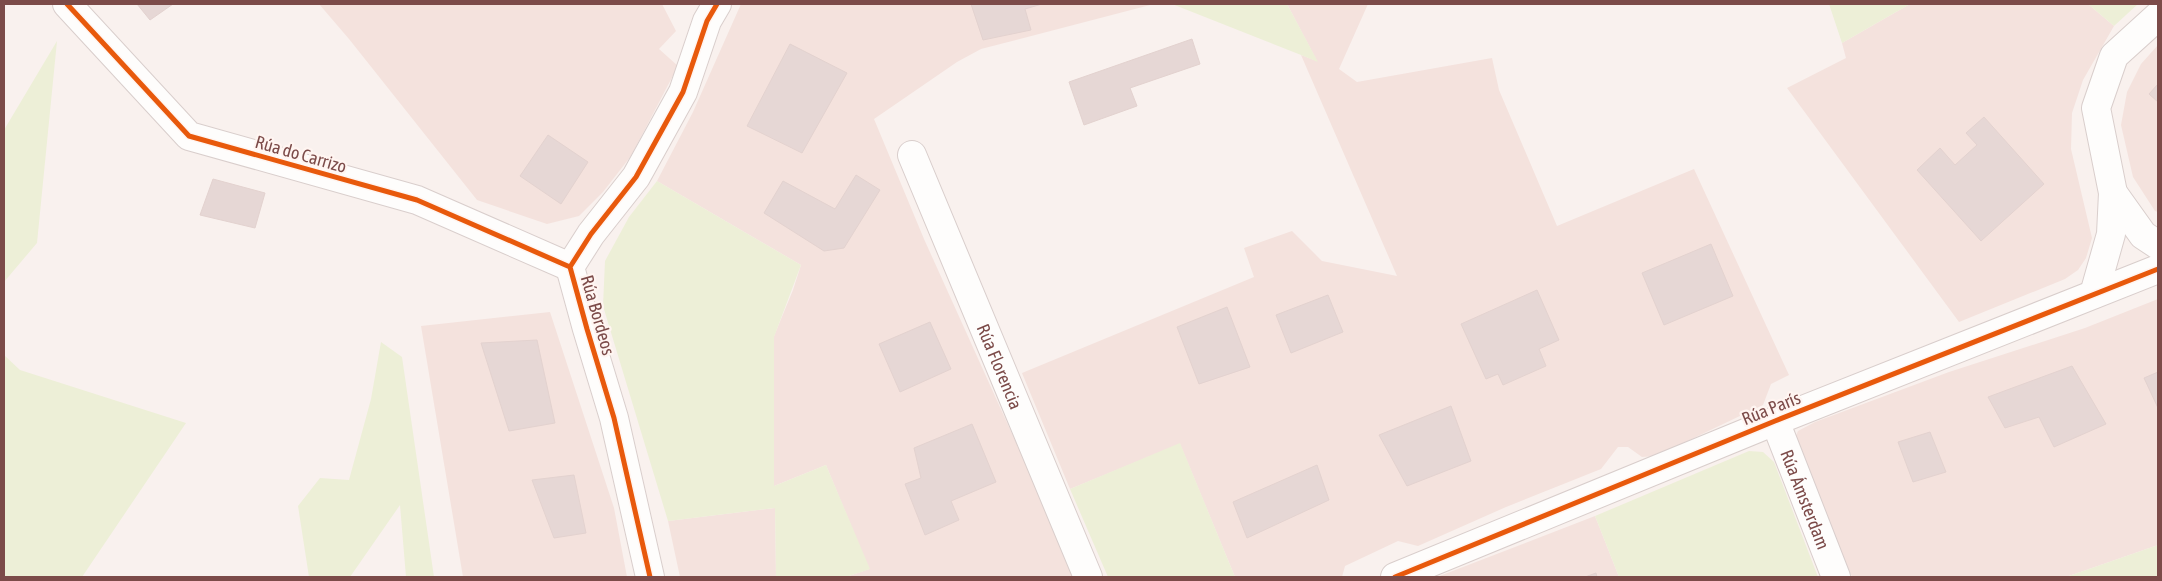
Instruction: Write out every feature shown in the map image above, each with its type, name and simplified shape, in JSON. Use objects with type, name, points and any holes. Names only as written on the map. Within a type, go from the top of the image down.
[{"type":"street","name":"Rúa do Carrizo","points":[[67,4],[189,136],[417,200],[570,267]]},
{"type":"street","name":"Rúa Bordeos","points":[[650,577],[614,418],[570,267],[591,234],[636,177],[683,92],[706,10]]},
{"type":"street","points":[[2094,294],[2111,234],[2113,193],[2096,108],[2114,56],[2158,16]]},
{"type":"street","name":"Rúa Florencia","points":[[912,155],[1088,577]]},
{"type":"street","points":[[2113,193],[2144,235],[2158,245]]},
{"type":"street","name":"Rúa París","points":[[1395,577],[2158,268]]},
{"type":"street","name":"Rúa Ámsterdam","points":[[1775,422],[1836,577]]},
{"type":"shaded area","points":[[319,4],[662,4],[676,31],[659,49],[678,66],[631,156],[603,192],[579,216],[547,224],[477,200]]},
{"type":"shaded area","points":[[741,4],[1154,4],[981,49],[957,62],[874,119],[924,239],[1075,577],[846,577],[869,569],[826,465],[774,486],[774,336],[801,265],[657,181],[693,112]]},
{"type":"shaded area","points":[[1287,4],[1368,4],[1339,69],[1357,82],[1492,58],[1499,90],[1557,226],[1694,169],[1789,375],[1771,384],[1763,405],[1656,456],[1642,457],[1628,447],[1618,447],[1601,469],[1506,507],[1418,546],[1398,541],[1345,566],[1342,577],[1235,577],[1180,444],[1070,489],[1022,373],[1254,277],[1244,248],[1292,231],[1322,261],[1397,276],[1301,55],[1317,61]]},
{"type":"shaded area","points":[[1910,4],[2088,4],[2114,26],[2083,80],[2072,113],[2071,149],[2092,238],[2086,258],[2078,270],[2065,279],[1959,322],[1787,88],[1846,58],[1842,43]]},
{"type":"shaded area","points":[[2158,45],[2158,212],[2155,211],[2133,177],[2121,125],[2127,92],[2141,64]]},
{"type":"shaded area","points":[[2158,299],[2158,545],[2066,577],[1852,577],[1794,441],[1798,431],[1815,422],[1949,372],[2085,328]]},
{"type":"shaded area","points":[[550,312],[614,508],[627,577],[463,577],[421,326]]},
{"type":"shaded area","points":[[775,508],[776,577],[680,577],[668,521]]},
{"type":"shaded area","points":[[1595,516],[1619,577],[1437,577]]},
{"type":"green space","points":[[1172,4],[1287,4],[1318,62],[1301,55]]},
{"type":"green space","points":[[1829,4],[1910,4],[1842,43]]},
{"type":"green space","points":[[2088,4],[2138,4],[2114,26]]},
{"type":"green space","points":[[57,41],[37,243],[4,282],[4,130]]},
{"type":"green space","points":[[657,181],[801,265],[774,337],[774,486],[826,465],[870,569],[846,577],[776,577],[775,508],[668,521],[603,306],[605,261],[629,217]]},
{"type":"green space","points":[[381,342],[402,357],[434,577],[406,577],[400,505],[350,577],[309,577],[298,506],[320,478],[349,480],[371,399]]},
{"type":"green space","points":[[4,355],[20,370],[186,423],[82,577],[4,577]]},
{"type":"green space","points":[[1180,443],[1235,577],[1108,577],[1070,489]]},
{"type":"green space","points":[[1749,451],[1763,452],[1774,462],[1818,577],[1619,577],[1595,516]]},
{"type":"green space","points":[[2158,545],[2158,577],[2066,577]]},
{"type":"building","points":[[137,4],[173,4],[150,20]]},
{"type":"building","points":[[971,4],[1042,4],[1025,9],[1031,30],[983,40]]},
{"type":"building","points":[[1192,39],[1200,64],[1130,88],[1137,106],[1084,125],[1069,82]]},
{"type":"building","points":[[790,44],[847,73],[802,153],[747,126]]},
{"type":"building","points":[[2158,84],[2158,102],[2149,94]]},
{"type":"building","points":[[1984,117],[2044,184],[1981,241],[1917,170],[1940,148],[1955,165],[1977,145],[1966,133]]},
{"type":"building","points":[[548,135],[588,162],[561,204],[520,176]]},
{"type":"building","points":[[856,175],[880,190],[844,248],[824,251],[764,213],[783,181],[835,209]]},
{"type":"building","points":[[213,179],[265,193],[255,228],[200,215]]},
{"type":"building","points":[[1711,244],[1733,296],[1664,325],[1642,273]]},
{"type":"building","points":[[1537,290],[1559,340],[1539,349],[1546,366],[1503,385],[1498,374],[1486,379],[1461,324]]},
{"type":"building","points":[[1328,295],[1343,332],[1291,353],[1276,315]]},
{"type":"building","points":[[1227,307],[1250,367],[1199,384],[1177,327]]},
{"type":"building","points":[[930,322],[951,369],[900,392],[879,344]]},
{"type":"building","points":[[537,340],[555,423],[509,431],[481,343]]},
{"type":"building","points":[[2072,366],[2106,424],[2054,447],[2039,417],[2005,428],[1988,397]]},
{"type":"building","points":[[2158,372],[2158,408],[2144,378]]},
{"type":"building","points":[[1451,406],[1471,461],[1407,486],[1379,435]]},
{"type":"building","points":[[972,424],[996,482],[951,501],[959,520],[925,535],[905,484],[921,478],[914,448]]},
{"type":"building","points":[[1930,432],[1946,472],[1913,482],[1898,442]]},
{"type":"building","points":[[1317,465],[1329,500],[1247,538],[1233,502]]},
{"type":"building","points":[[574,475],[586,533],[554,538],[532,480]]},
{"type":"building","points":[[1596,573],[1597,577],[1585,577]]},
{"type":"cycle path","points":[[67,4],[189,136],[417,200],[570,267]]},
{"type":"cycle path","points":[[650,577],[614,418],[570,267],[591,234],[636,177],[683,92],[707,21],[717,4]]},
{"type":"cycle path","points":[[1395,577],[1775,421],[2158,269]]}]
